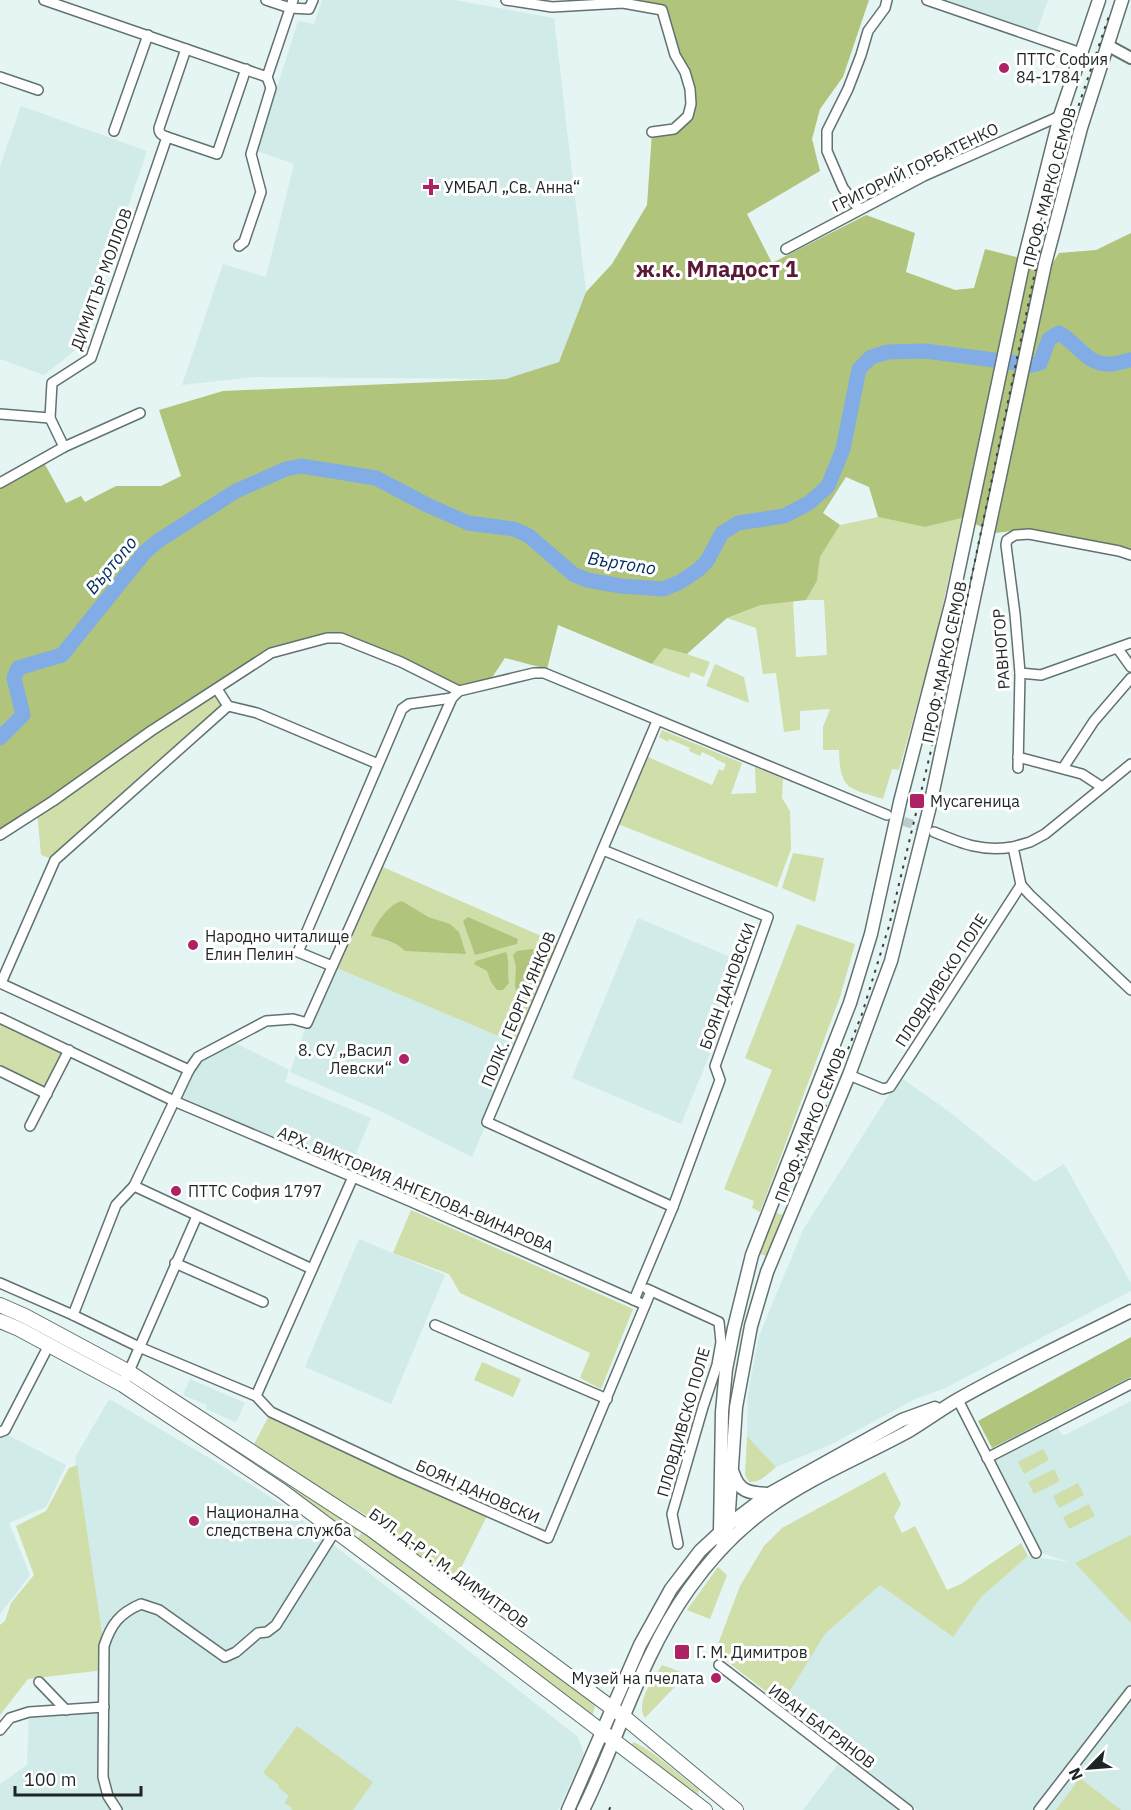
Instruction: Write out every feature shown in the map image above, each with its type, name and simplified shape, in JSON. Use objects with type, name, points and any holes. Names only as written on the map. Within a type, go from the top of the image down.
[{"type":"main road","name":"ПРОФ. МАРКО СЕМОВ","points":[[725,1536],[722,1412],[726,1369],[749,1265],[850,1004],[864,961],[900,802],[952,601],[1024,260],[1060,117],[1099,0]]},
{"type":"main road","name":"ПРОФ. МАРКО СЕМОВ","points":[[725,1536],[736,1407],[751,1326],[767,1272],[849,1075],[893,952],[929,810],[1045,264],[1081,128],[1122,0]]},
{"type":"main road","points":[[749,1265],[767,1272]]},
{"type":"main road","name":"БУЛ. Д-Р Г. М. ДИМИТРОВ","points":[[0,1305],[25,1316],[372,1530],[624,1717],[736,1810]]},
{"type":"main road","points":[[567,1810],[640,1645],[667,1595],[689,1564],[725,1536],[799,1489],[908,1431],[958,1400],[1131,1311]]},
{"type":"main road","name":"БУЛ. Д-Р Г. М. ДИМИТРОВ","points":[[0,1321],[126,1378],[282,1491],[705,1810]]},
{"type":"main road","points":[[584,1810],[652,1651],[667,1623],[725,1536],[770,1494],[902,1420],[958,1400]]},
{"type":"main road","points":[[732,1468],[741,1488],[754,1493],[770,1494]]},
{"type":"street","points":[[44,0],[267,77]]},
{"type":"street","points":[[266,0],[309,9],[313,0]]},
{"type":"street","points":[[506,0],[552,7],[635,2],[663,10],[675,56],[685,72],[691,104],[688,116],[674,129],[652,132]]},
{"type":"street","points":[[859,209],[843,188],[828,151],[827,131],[848,89],[868,31],[885,8],[887,0]]},
{"type":"street","points":[[927,0],[1081,53]]},
{"type":"street","points":[[239,246],[244,242],[261,192],[251,154],[271,87],[267,77],[292,4]]},
{"type":"street","points":[[114,131],[148,35]]},
{"type":"street","points":[[1107,45],[1131,58]]},
{"type":"street","name":"ДИМИТЪР МОЛЛОВ","points":[[64,447],[50,418],[52,383],[91,358],[164,136],[159,128],[186,49]]},
{"type":"street","points":[[164,136],[217,154],[246,69]]},
{"type":"street","points":[[0,76],[38,90]]},
{"type":"street","name":"ГРИГОРИЙ ГОРБАТЕНКО","points":[[786,249],[924,176],[1060,117]]},
{"type":"street","points":[[0,483],[64,447],[140,413]]},
{"type":"street","points":[[0,414],[50,418]]},
{"type":"street","name":"РАВНОГОР","points":[[1018,768],[1020,673],[1007,540],[1015,535],[1029,534],[1131,555]]},
{"type":"street","points":[[0,836],[151,730],[271,653],[327,638],[341,638],[401,662],[455,695]]},
{"type":"street","points":[[1020,673],[1041,675],[1131,643]]},
{"type":"street","points":[[1118,649],[1131,667]]},
{"type":"street","points":[[333,966],[298,952],[402,709],[409,704],[455,695],[534,673],[544,674],[887,815]]},
{"type":"street","points":[[1064,768],[1094,722],[1131,678]]},
{"type":"street","points":[[217,689],[228,706],[257,713],[378,764]]},
{"type":"street","points":[[73,1315],[116,1204],[134,1186],[189,1070],[198,1057],[266,1021],[292,1019],[307,1023],[455,695]]},
{"type":"street","points":[[189,1070],[0,983],[55,860],[228,706]]},
{"type":"street","name":"ПОЛК. ГЕОРГИ ЯНКОВ","points":[[657,721],[487,1122],[672,1207]]},
{"type":"street","points":[[1018,757],[1083,774],[1102,787]]},
{"type":"street","points":[[934,832],[973,847],[989,849],[1013,847],[1030,842],[1045,834],[1131,764]]},
{"type":"street","points":[[1013,847],[1021,885],[1131,990]]},
{"type":"street","name":"БОЯН ДАНОВСКИ","points":[[603,850],[768,917],[715,1066],[720,1080],[634,1300]]},
{"type":"street","name":"ПЛОВДИВСКО ПОЛЕ","points":[[849,1075],[883,1089],[890,1087],[1021,885]]},
{"type":"street","name":"АРХ. ВИКТОРИЯ АНГЕЛОВА-ВИНАРОВА","points":[[0,1018],[174,1101],[645,1305]]},
{"type":"street","points":[[30,1126],[69,1050]]},
{"type":"street","points":[[0,1071],[47,1094]]},
{"type":"street","points":[[256,1396],[353,1177]]},
{"type":"street","points":[[134,1186],[312,1269]]},
{"type":"street","points":[[126,1378],[197,1216]]},
{"type":"street","points":[[175,1263],[263,1302]]},
{"type":"street","name":"БОЯН ДАНОВСКИ","points":[[0,1283],[140,1347],[256,1396],[271,1412],[548,1538],[651,1290]]},
{"type":"street","name":"ПЛОВДИВСКО ПОЛЕ","points":[[640,1286],[719,1322],[721,1342],[717,1365],[672,1514],[678,1544]]},
{"type":"street","points":[[435,1325],[607,1399]]},
{"type":"street","points":[[0,1432],[4,1430],[49,1345]]},
{"type":"street","points":[[987,1458],[1131,1384]]},
{"type":"street","points":[[958,1400],[1036,1552]]},
{"type":"street","points":[[117,1810],[108,1796],[103,1777],[104,1646],[108,1631],[127,1610],[141,1604],[159,1610],[225,1657],[236,1652],[258,1633],[267,1632],[276,1625],[335,1531]]},
{"type":"street","name":"ИВАН БАГРЯНОВ","points":[[718,1665],[908,1810]]},
{"type":"street","points":[[39,1682],[66,1710]]},
{"type":"street","points":[[1039,1810],[1131,1691]]},
{"type":"street","points":[[0,1730],[10,1718],[29,1713],[104,1707]]},
{"type":"shaded area","name":"УМБАЛ „Св. Анна“","points":[[322,0],[454,0],[554,18],[586,292],[559,362],[506,379],[253,377],[182,385],[223,264],[266,277],[294,164],[257,151],[298,21],[314,24]]},
{"type":"shaded area","points":[[943,0],[1048,0],[1036,33]]},
{"type":"shaded area","points":[[21,106],[147,151],[80,346],[44,375],[0,359],[0,166]]},
{"type":"shaded area","points":[[638,918],[747,964],[681,1124],[572,1078]]},
{"type":"shaded area","name":"8. СУ „Васил Левски“","points":[[332,966],[520,1045],[472,1157],[378,1110],[290,1072],[307,1023]]},
{"type":"shaded area","points":[[233,1042],[289,1070],[285,1082],[371,1118],[349,1170],[182,1098],[196,1066]]},
{"type":"shaded area","points":[[900,1077],[951,1113],[1035,1182],[1064,1164],[1131,1283],[1131,1291],[945,1388],[915,1399],[832,1444],[776,1467],[747,1436],[748,1393],[759,1336],[803,1230]]},
{"type":"shaded area","points":[[359,1239],[445,1275],[391,1404],[305,1367]]},
{"type":"shaded area","points":[[190,1379],[245,1403],[236,1422],[206,1409],[207,1405],[183,1395]]},
{"type":"shaded area","points":[[111,1400],[216,1462],[284,1506],[578,1737],[584,1754],[558,1810],[0,1810],[0,1784],[27,1765],[29,1712],[104,1707],[104,1646],[75,1458],[108,1401]]},
{"type":"shaded area","points":[[1131,1401],[1131,1684],[1036,1810],[918,1810],[782,1704],[825,1634],[880,1585],[953,1637],[981,1597],[1028,1556],[1069,1562],[1042,1553],[994,1459],[1057,1427],[1063,1436]]},
{"type":"shaded area","points":[[4,1433],[66,1465],[46,1507],[9,1523],[30,1575],[0,1614],[0,1436]]},
{"type":"shaded area","points":[[1131,1700],[1131,1810],[1046,1810],[1090,1753]]},
{"type":"shaded area","points":[[838,1764],[898,1810],[803,1810]]},
{"type":"green space","points":[[635,0],[869,0],[843,77],[820,109],[812,139],[820,171],[747,214],[772,263],[866,215],[915,233],[906,272],[955,290],[974,288],[985,249],[1051,266],[1059,253],[1096,250],[1131,233],[1131,553],[1027,529],[995,533],[962,518],[925,527],[878,517],[869,487],[846,477],[823,513],[840,525],[820,557],[817,581],[806,600],[761,605],[727,618],[687,654],[664,648],[652,664],[558,625],[547,669],[505,658],[489,682],[472,687],[455,686],[400,660],[327,638],[271,653],[0,835],[0,483],[42,459],[66,503],[81,496],[85,502],[116,486],[161,486],[181,476],[159,410],[223,391],[506,379],[559,362],[586,292],[612,264],[647,205],[652,132],[674,129],[691,104],[663,10],[635,5]]},
{"type":"green space","points":[[878,517],[925,527],[962,518],[935,640],[899,770],[892,769],[883,799],[848,785],[841,773],[839,750],[823,750],[823,727],[830,709],[800,711],[800,730],[784,732],[776,673],[763,674],[756,628],[727,618],[761,605],[793,601],[796,657],[827,655],[824,600],[806,600],[817,581],[820,557],[840,525]]},
{"type":"green space","points":[[664,648],[710,662],[704,677],[691,672],[689,678],[652,664]]},
{"type":"green space","points":[[715,664],[744,677],[749,703],[706,686]]},
{"type":"green space","points":[[217,689],[228,706],[55,860],[41,855],[37,811]]},
{"type":"green space","points":[[662,730],[742,763],[731,794],[756,793],[755,767],[783,779],[782,798],[790,811],[791,849],[777,887],[618,824],[648,757],[712,785],[719,769],[723,771],[726,764],[702,752],[700,756],[689,751],[690,748],[659,737]]},
{"type":"green space","points":[[793,853],[824,858],[815,902],[782,888]]},
{"type":"green space","points":[[378,865],[562,945],[520,1045],[332,966]]},
{"type":"green space","points":[[402,901],[428,917],[450,924],[459,932],[466,954],[405,951],[385,939],[371,936],[383,915],[392,906]]},
{"type":"green space","points":[[468,917],[518,939],[517,944],[475,955],[463,921]]},
{"type":"green space","points":[[797,924],[855,944],[840,997],[760,1212],[752,1208],[754,1201],[724,1189],[772,1070],[745,1058]]},
{"type":"green space","points":[[532,949],[550,952],[550,958],[533,996],[526,1000],[517,994],[513,955],[517,951]]},
{"type":"green space","points":[[506,952],[509,983],[503,990],[497,990],[487,971],[474,964],[476,961]]},
{"type":"green space","points":[[0,1018],[69,1050],[47,1094],[0,1071]]},
{"type":"green space","points":[[411,1210],[633,1309],[601,1389],[580,1378],[590,1353],[460,1293],[449,1274],[393,1253]]},
{"type":"green space","points":[[774,1212],[786,1216],[770,1257],[759,1254]]},
{"type":"green space","points":[[1131,1337],[1131,1377],[992,1448],[978,1421]]},
{"type":"green space","points":[[482,1362],[521,1379],[513,1397],[474,1380]]},
{"type":"green space","points":[[271,1412],[489,1512],[454,1582],[367,1516],[253,1446]]},
{"type":"green space","points":[[183,1417],[197,1424],[261,1468],[359,1528],[351,1539]]},
{"type":"green space","points":[[747,1436],[776,1467],[764,1478],[753,1482],[749,1482],[745,1475]]},
{"type":"green space","points":[[1043,1449],[1049,1460],[1024,1474],[1018,1462]]},
{"type":"green space","points":[[77,1465],[104,1646],[104,1670],[28,1679],[0,1715],[0,1625],[5,1621],[11,1603],[34,1575],[16,1526],[46,1511],[69,1468]]},
{"type":"green space","points":[[1054,1469],[1060,1481],[1034,1494],[1028,1482]]},
{"type":"green space","points":[[885,1472],[901,1504],[894,1517],[902,1533],[915,1526],[947,1590],[961,1584],[1021,1543],[1028,1556],[981,1597],[953,1637],[880,1585],[825,1634],[782,1704],[715,1652],[740,1586],[764,1546],[782,1528]]},
{"type":"green space","points":[[1078,1483],[1084,1495],[1059,1508],[1053,1496]]},
{"type":"green space","points":[[1089,1504],[1095,1516],[1069,1529],[1063,1517]]},
{"type":"green space","points":[[363,1531],[393,1551],[593,1703],[595,1706],[593,1714],[428,1591],[409,1581],[355,1542]]},
{"type":"green space","points":[[1131,1535],[1131,1623],[1075,1563]]},
{"type":"green space","points":[[718,1567],[727,1575],[710,1619],[687,1610]]},
{"type":"green space","points":[[662,1665],[687,1674],[645,1718],[642,1712],[644,1698]]},
{"type":"green space","points":[[297,1726],[373,1782],[353,1810],[292,1810],[284,1803],[289,1796],[263,1773]]},
{"type":"green space","points":[[633,1742],[657,1757],[698,1789],[699,1796],[631,1747]]},
{"type":"green space","points":[[1080,1778],[1121,1810],[1056,1810]]},
{"type":"waterway","name":"Въртопо","points":[[0,738],[23,715],[14,678],[18,668],[62,655],[145,552],[158,541],[236,491],[286,469],[301,466],[376,478],[427,505],[468,523],[514,529],[529,536],[573,574],[587,580],[621,586],[663,589],[680,582],[698,570],[707,561],[722,533],[738,523],[784,516],[809,503],[828,486],[843,449],[859,369],[871,357],[888,352],[925,351],[1032,365],[1040,363],[1049,339],[1059,333],[1088,357],[1100,363],[1113,364],[1131,360]]},
{"type":"tunnel","points":[[891,817],[929,830]]},
{"type":"railway","points":[[795,1183],[862,1014],[889,926],[966,604],[1050,205],[1072,125],[1110,13]]},
{"type":"railway","points":[[609,1810],[611,1806]]},
{"type":"place","name":"ПТТС София 84-1784","points":[[1004,68]]},
{"type":"place","name":"УМБАЛ „Св. Анна“","points":[[431,187]]},
{"type":"place","name":"Мусагеница","points":[[917,801]]},
{"type":"place","name":"Народно читалище Елин Пелин","points":[[193,945]]},
{"type":"place","name":"8. СУ „Васил Левски“","points":[[404,1059]]},
{"type":"place","name":"ПТТС София 1797","points":[[176,1191]]},
{"type":"place","name":"Национална следствена служба","points":[[194,1521]]},
{"type":"place","name":"Г. М. Димитров","points":[[682,1652]]},
{"type":"place","name":"Музей на пчелата","points":[[716,1678]]},
{"type":"district","name":"ж.к. Младост 1","points":[[717,268]]}]
